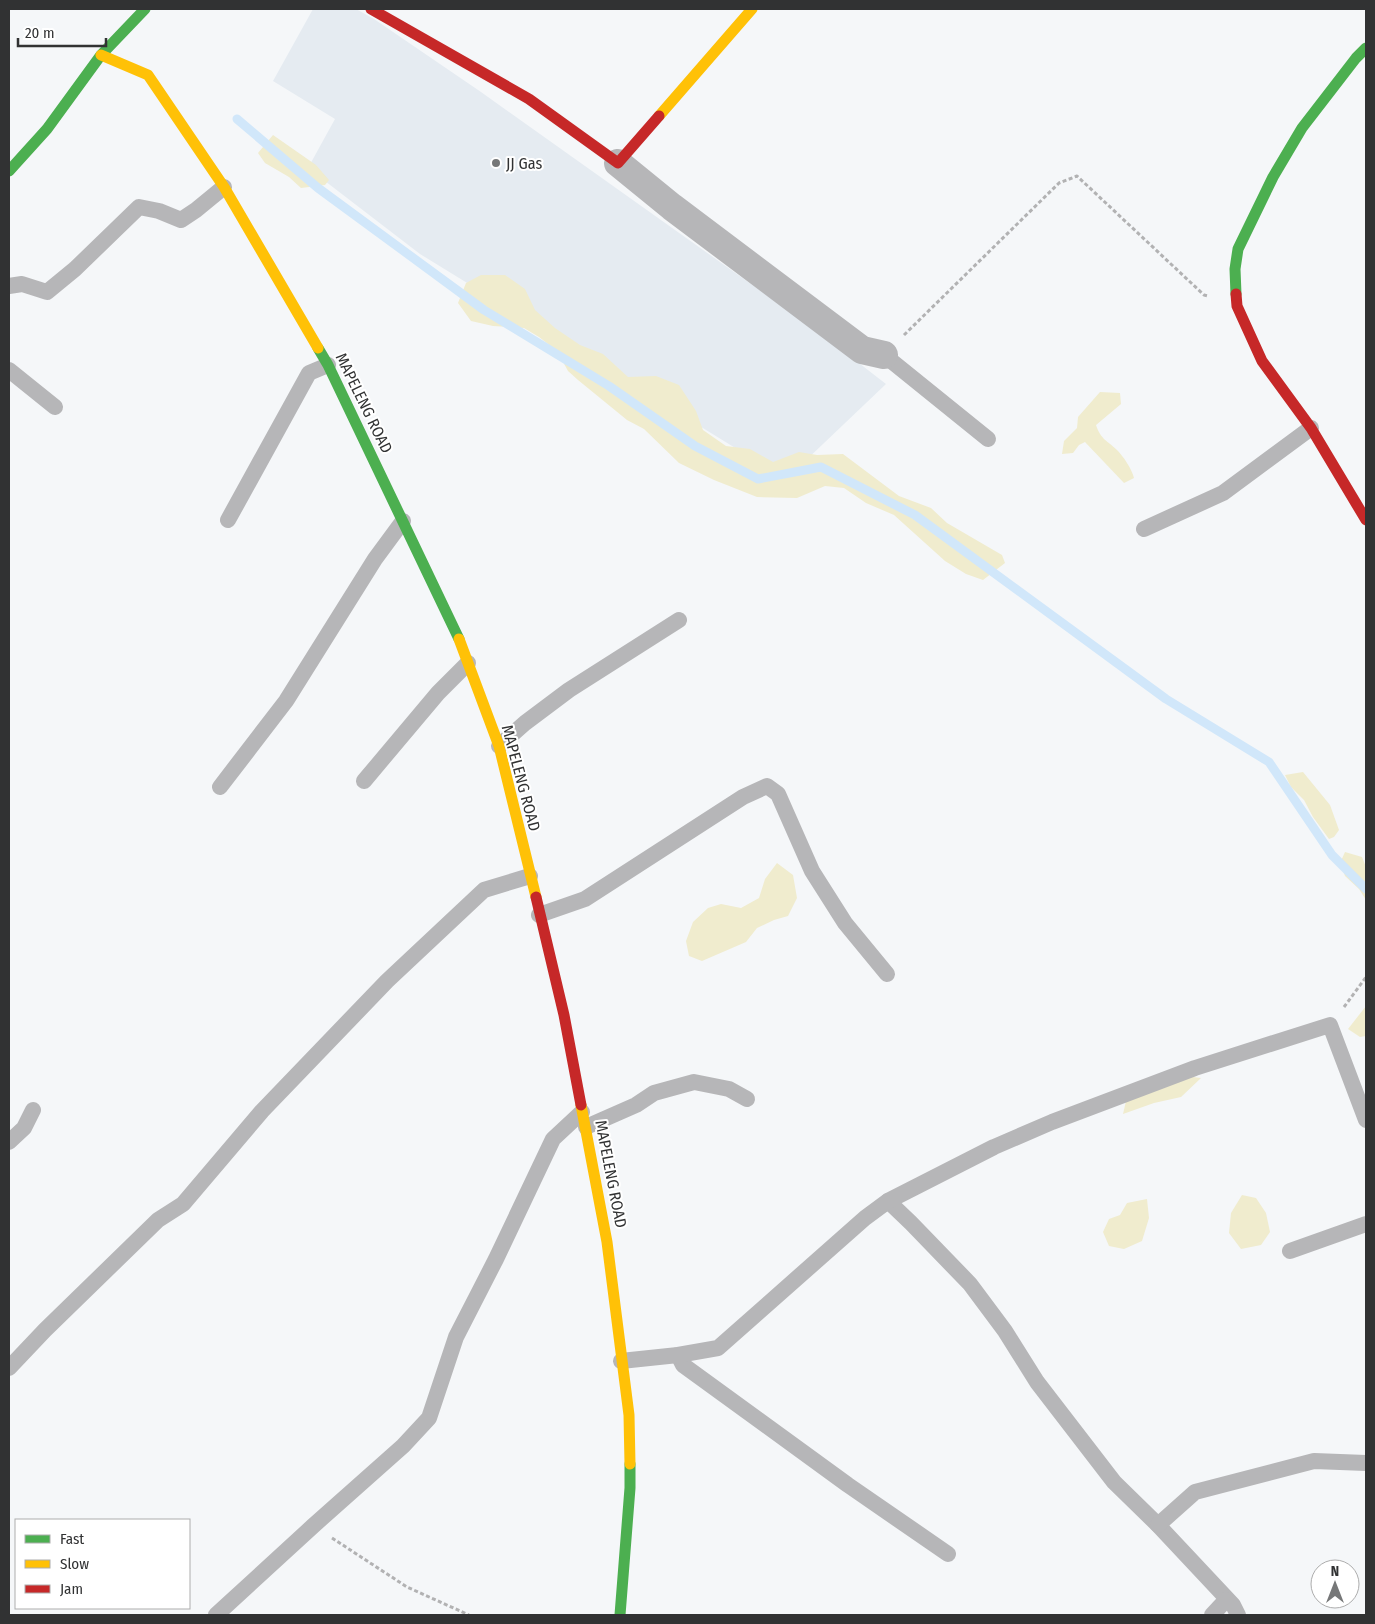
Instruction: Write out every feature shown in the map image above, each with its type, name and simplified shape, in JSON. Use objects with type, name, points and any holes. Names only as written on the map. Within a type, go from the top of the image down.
[{"type":"street","points":[[9,171],[47,129],[101,55],[145,9]]},
{"type":"street","points":[[371,9],[529,100],[618,163],[672,207],[862,350],[884,355]]},
{"type":"street","points":[[618,163],[752,9]]},
{"type":"street","points":[[1366,48],[1356,58],[1302,128],[1272,177],[1238,249],[1234,269],[1237,306],[1262,361],[1311,428],[1366,520]]},
{"type":"street","name":"MAPELENG ROAD","points":[[101,55],[148,75],[224,187],[328,365],[460,641],[498,746],[564,1015],[607,1242],[629,1415],[630,1488],[620,1615]]},
{"type":"lane","points":[[9,286],[22,284],[47,292],[75,269],[139,207],[159,211],[181,220],[224,187]]},
{"type":"lane","points":[[884,355],[988,439]]},
{"type":"lane","points":[[228,520],[309,372],[328,365]]},
{"type":"lane","points":[[9,370],[55,407]]},
{"type":"lane","points":[[1144,529],[1223,493],[1311,428]]},
{"type":"lane","points":[[220,787],[286,701],[375,559],[402,520]]},
{"type":"lane","points":[[498,746],[569,690],[680,620]]},
{"type":"lane","points":[[364,781],[438,693],[468,663]]},
{"type":"lane","points":[[540,915],[585,899],[744,797],[767,786],[778,794],[812,871],[840,916],[887,974]]},
{"type":"lane","points":[[9,1368],[45,1330],[158,1220],[183,1204],[262,1111],[387,981],[484,890],[530,876]]},
{"type":"lane","points":[[621,1361],[678,1355],[718,1348],[888,1201],[994,1147],[1052,1122],[1195,1068],[1330,1025],[1366,1120]]},
{"type":"lane","points":[[216,1615],[402,1446],[429,1418],[456,1337],[496,1259],[553,1139],[584,1120],[636,1105],[654,1093],[694,1082],[729,1089],[747,1099]]},
{"type":"lane","points":[[9,1142],[24,1128],[34,1110]]},
{"type":"lane","points":[[888,1201],[970,1284],[1005,1331],[1037,1382],[1114,1482],[1158,1525],[1226,1600],[1233,1605],[1238,1615]]},
{"type":"lane","points":[[1290,1251],[1366,1224]]},
{"type":"lane","points":[[678,1355],[683,1365],[848,1485],[948,1554]]},
{"type":"lane","points":[[1158,1525],[1195,1492],[1314,1461],[1366,1463]]},
{"type":"lane","points":[[1212,1615],[1226,1600]]},
{"type":"path","points":[[884,355],[1059,183],[1077,176],[1204,295],[1237,306]]},
{"type":"path","points":[[1330,1025],[1366,977]]},
{"type":"path","points":[[312,1526],[407,1587],[469,1615]]},
{"type":"shaded area","points":[[313,9],[356,9],[374,19],[481,92],[824,336],[886,384],[802,464],[763,465],[420,254],[308,168],[335,119],[273,81]]},
{"type":"shaded area","points":[[273,135],[316,165],[329,180],[325,185],[301,188],[289,177],[265,163],[258,153]]},
{"type":"shaded area","points":[[481,275],[505,275],[525,289],[535,310],[555,328],[580,345],[603,354],[628,377],[656,376],[679,385],[696,411],[703,430],[726,446],[750,449],[773,462],[799,452],[817,455],[843,454],[899,496],[931,508],[947,523],[1002,555],[1005,563],[983,580],[966,574],[945,561],[894,515],[866,503],[844,488],[825,486],[797,498],[757,497],[714,480],[679,463],[644,429],[627,420],[568,371],[557,351],[539,337],[524,328],[493,326],[471,321],[458,303],[466,283]]},
{"type":"shaded area","points":[[1100,392],[1120,393],[1121,404],[1096,425],[1102,437],[1119,453],[1131,471],[1134,478],[1124,483],[1085,442],[1079,445],[1073,453],[1062,454],[1064,441],[1077,428],[1078,417]]},
{"type":"shaded area","points":[[1303,772],[1330,805],[1339,830],[1334,837],[1329,839],[1313,817],[1304,800],[1291,787],[1285,775]]},
{"type":"shaded area","points":[[1345,852],[1362,857],[1366,867],[1366,900],[1359,889],[1345,876],[1340,863]]},
{"type":"shaded area","points":[[777,863],[793,875],[797,898],[788,916],[757,928],[746,942],[702,961],[689,956],[686,941],[693,922],[708,908],[721,904],[741,908],[759,898],[765,879]]},
{"type":"shaded area","points":[[1366,1006],[1366,1036],[1360,1037],[1348,1029]]},
{"type":"shaded area","points":[[1185,1076],[1201,1078],[1181,1097],[1154,1103],[1123,1114],[1126,1101]]},
{"type":"shaded area","points":[[1242,1195],[1256,1198],[1266,1213],[1270,1232],[1261,1245],[1241,1249],[1229,1233],[1231,1213]]},
{"type":"shaded area","points":[[1147,1199],[1149,1218],[1142,1241],[1124,1249],[1109,1246],[1103,1232],[1109,1219],[1120,1215],[1127,1203]]},
{"type":"waterway","points":[[237,119],[318,188],[484,310],[609,386],[695,446],[758,479],[821,467],[915,515],[1166,699],[1269,762],[1332,855],[1366,889]]},
{"type":"traffic: fast","points":[[9,171],[47,129],[101,55],[145,9]]},
{"type":"traffic: fast","points":[[1236,294],[1235,269],[1238,249],[1273,177],[1302,128],[1356,58],[1366,48]]},
{"type":"traffic: fast","points":[[318,348],[328,365],[459,639]]},
{"type":"traffic: fast","points":[[620,1615],[630,1488],[630,1464]]},
{"type":"traffic: slow","points":[[659,116],[752,9]]},
{"type":"traffic: slow","points":[[101,55],[148,75],[224,187],[318,348]]},
{"type":"traffic: slow","points":[[459,639],[499,746],[536,897]]},
{"type":"traffic: slow","points":[[581,1105],[607,1242],[629,1415],[630,1464]]},
{"type":"traffic: jam","points":[[371,9],[529,99],[618,163],[659,116]]},
{"type":"traffic: jam","points":[[1236,294],[1237,306],[1262,361],[1311,428],[1366,520]]},
{"type":"traffic: jam","points":[[536,897],[564,1015],[581,1105]]},
{"type":"place","name":"JJ Gas","points":[[496,163]]}]
